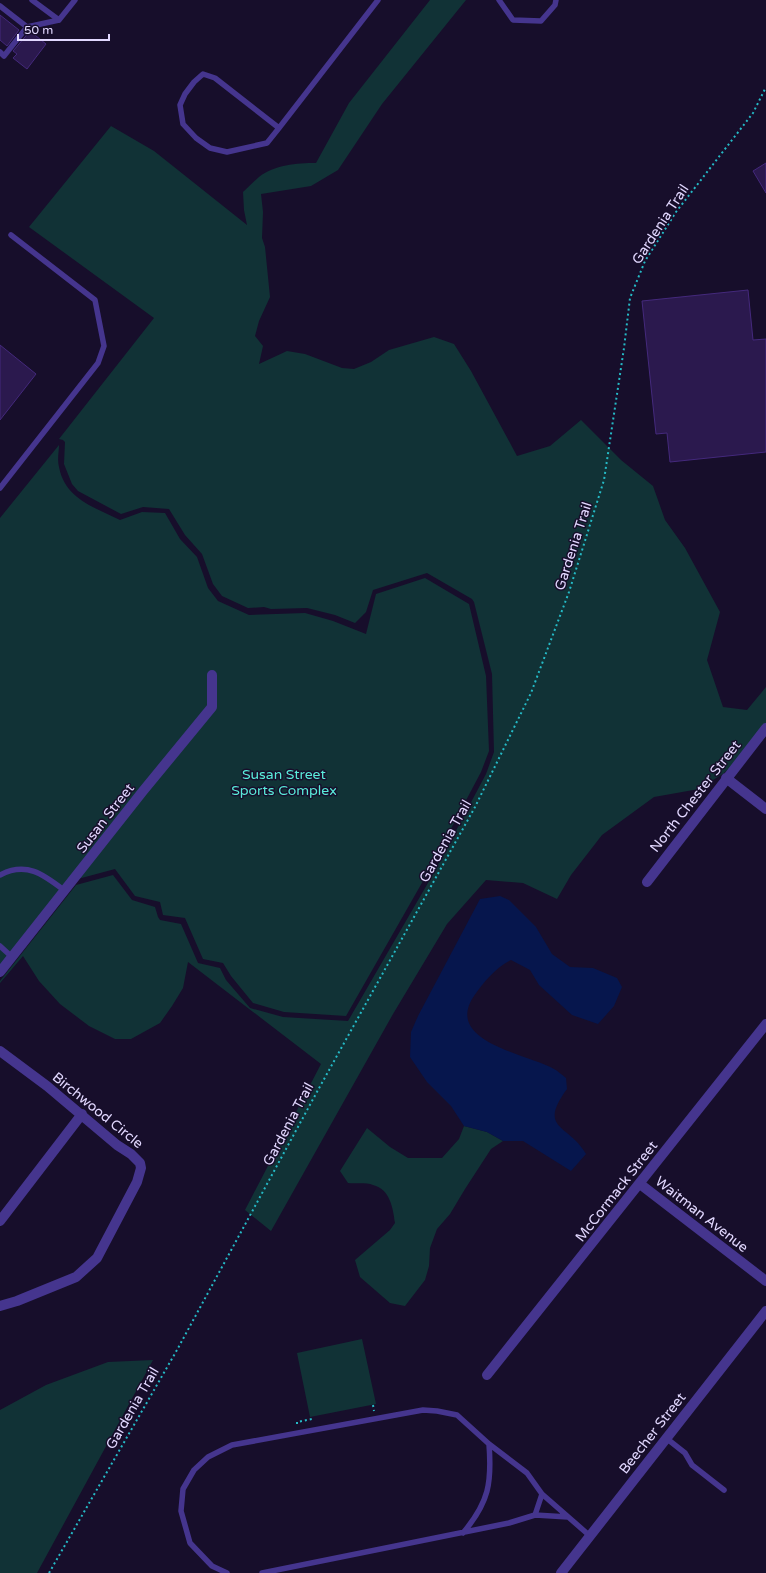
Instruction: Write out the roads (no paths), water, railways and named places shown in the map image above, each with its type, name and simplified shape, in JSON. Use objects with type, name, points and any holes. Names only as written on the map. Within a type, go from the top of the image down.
[{"type":"street","name":"Susan Street","points":[[0,972],[143,791],[212,707],[212,675]]},
{"type":"street","name":"North Chester Street","points":[[647,882],[766,728]]},
{"type":"street","points":[[726,778],[766,809]]},
{"type":"street","name":"McCormack Street","points":[[487,1376],[766,1024]]},
{"type":"street","name":"Birchwood Circle","points":[[0,1051],[82,1114],[117,1145],[131,1154],[140,1163],[141,1168],[137,1182],[97,1258],[76,1277],[0,1306]]},
{"type":"street","points":[[0,1221],[82,1114]]},
{"type":"street","name":"Waitman Avenue","points":[[640,1184],[766,1281]]},
{"type":"street","name":"Beecher Street","points":[[561,1573],[766,1311]]},
{"type":"lane","points":[[32,0],[58,20]]},
{"type":"lane","points":[[0,52],[4,56],[27,27],[58,20],[75,0]]},
{"type":"lane","points":[[279,128],[215,78],[203,74],[184,94],[180,105],[183,124],[196,138],[210,148],[227,152],[267,143],[279,128],[378,0]]},
{"type":"lane","points":[[499,0],[513,20],[541,21],[555,5],[556,0]]},
{"type":"lane","points":[[0,6],[27,27]]},
{"type":"lane","points":[[0,488],[98,363],[104,346],[95,300],[11,235]]},
{"type":"lane","points":[[0,875],[7,871],[26,869],[44,875],[65,891]]},
{"type":"lane","points":[[0,946],[12,956]]},
{"type":"lane","points":[[227,1573],[212,1566],[190,1543],[181,1511],[183,1489],[194,1470],[208,1457],[232,1445],[423,1410],[457,1415],[489,1444],[527,1473],[542,1494],[590,1536]]},
{"type":"lane","points":[[666,1438],[685,1453],[692,1465],[724,1490]]},
{"type":"lane","points":[[463,1533],[478,1513],[484,1502],[489,1487],[491,1469],[489,1444]]},
{"type":"lane","points":[[535,1516],[542,1494]]},
{"type":"lane","points":[[262,1573],[463,1533],[535,1516],[568,1517]]},
{"type":"lane","points":[[211,1573],[216,1568]]},
{"type":"park label","name":"Susan Street Sports Complex","points":[[284,782]]}]
